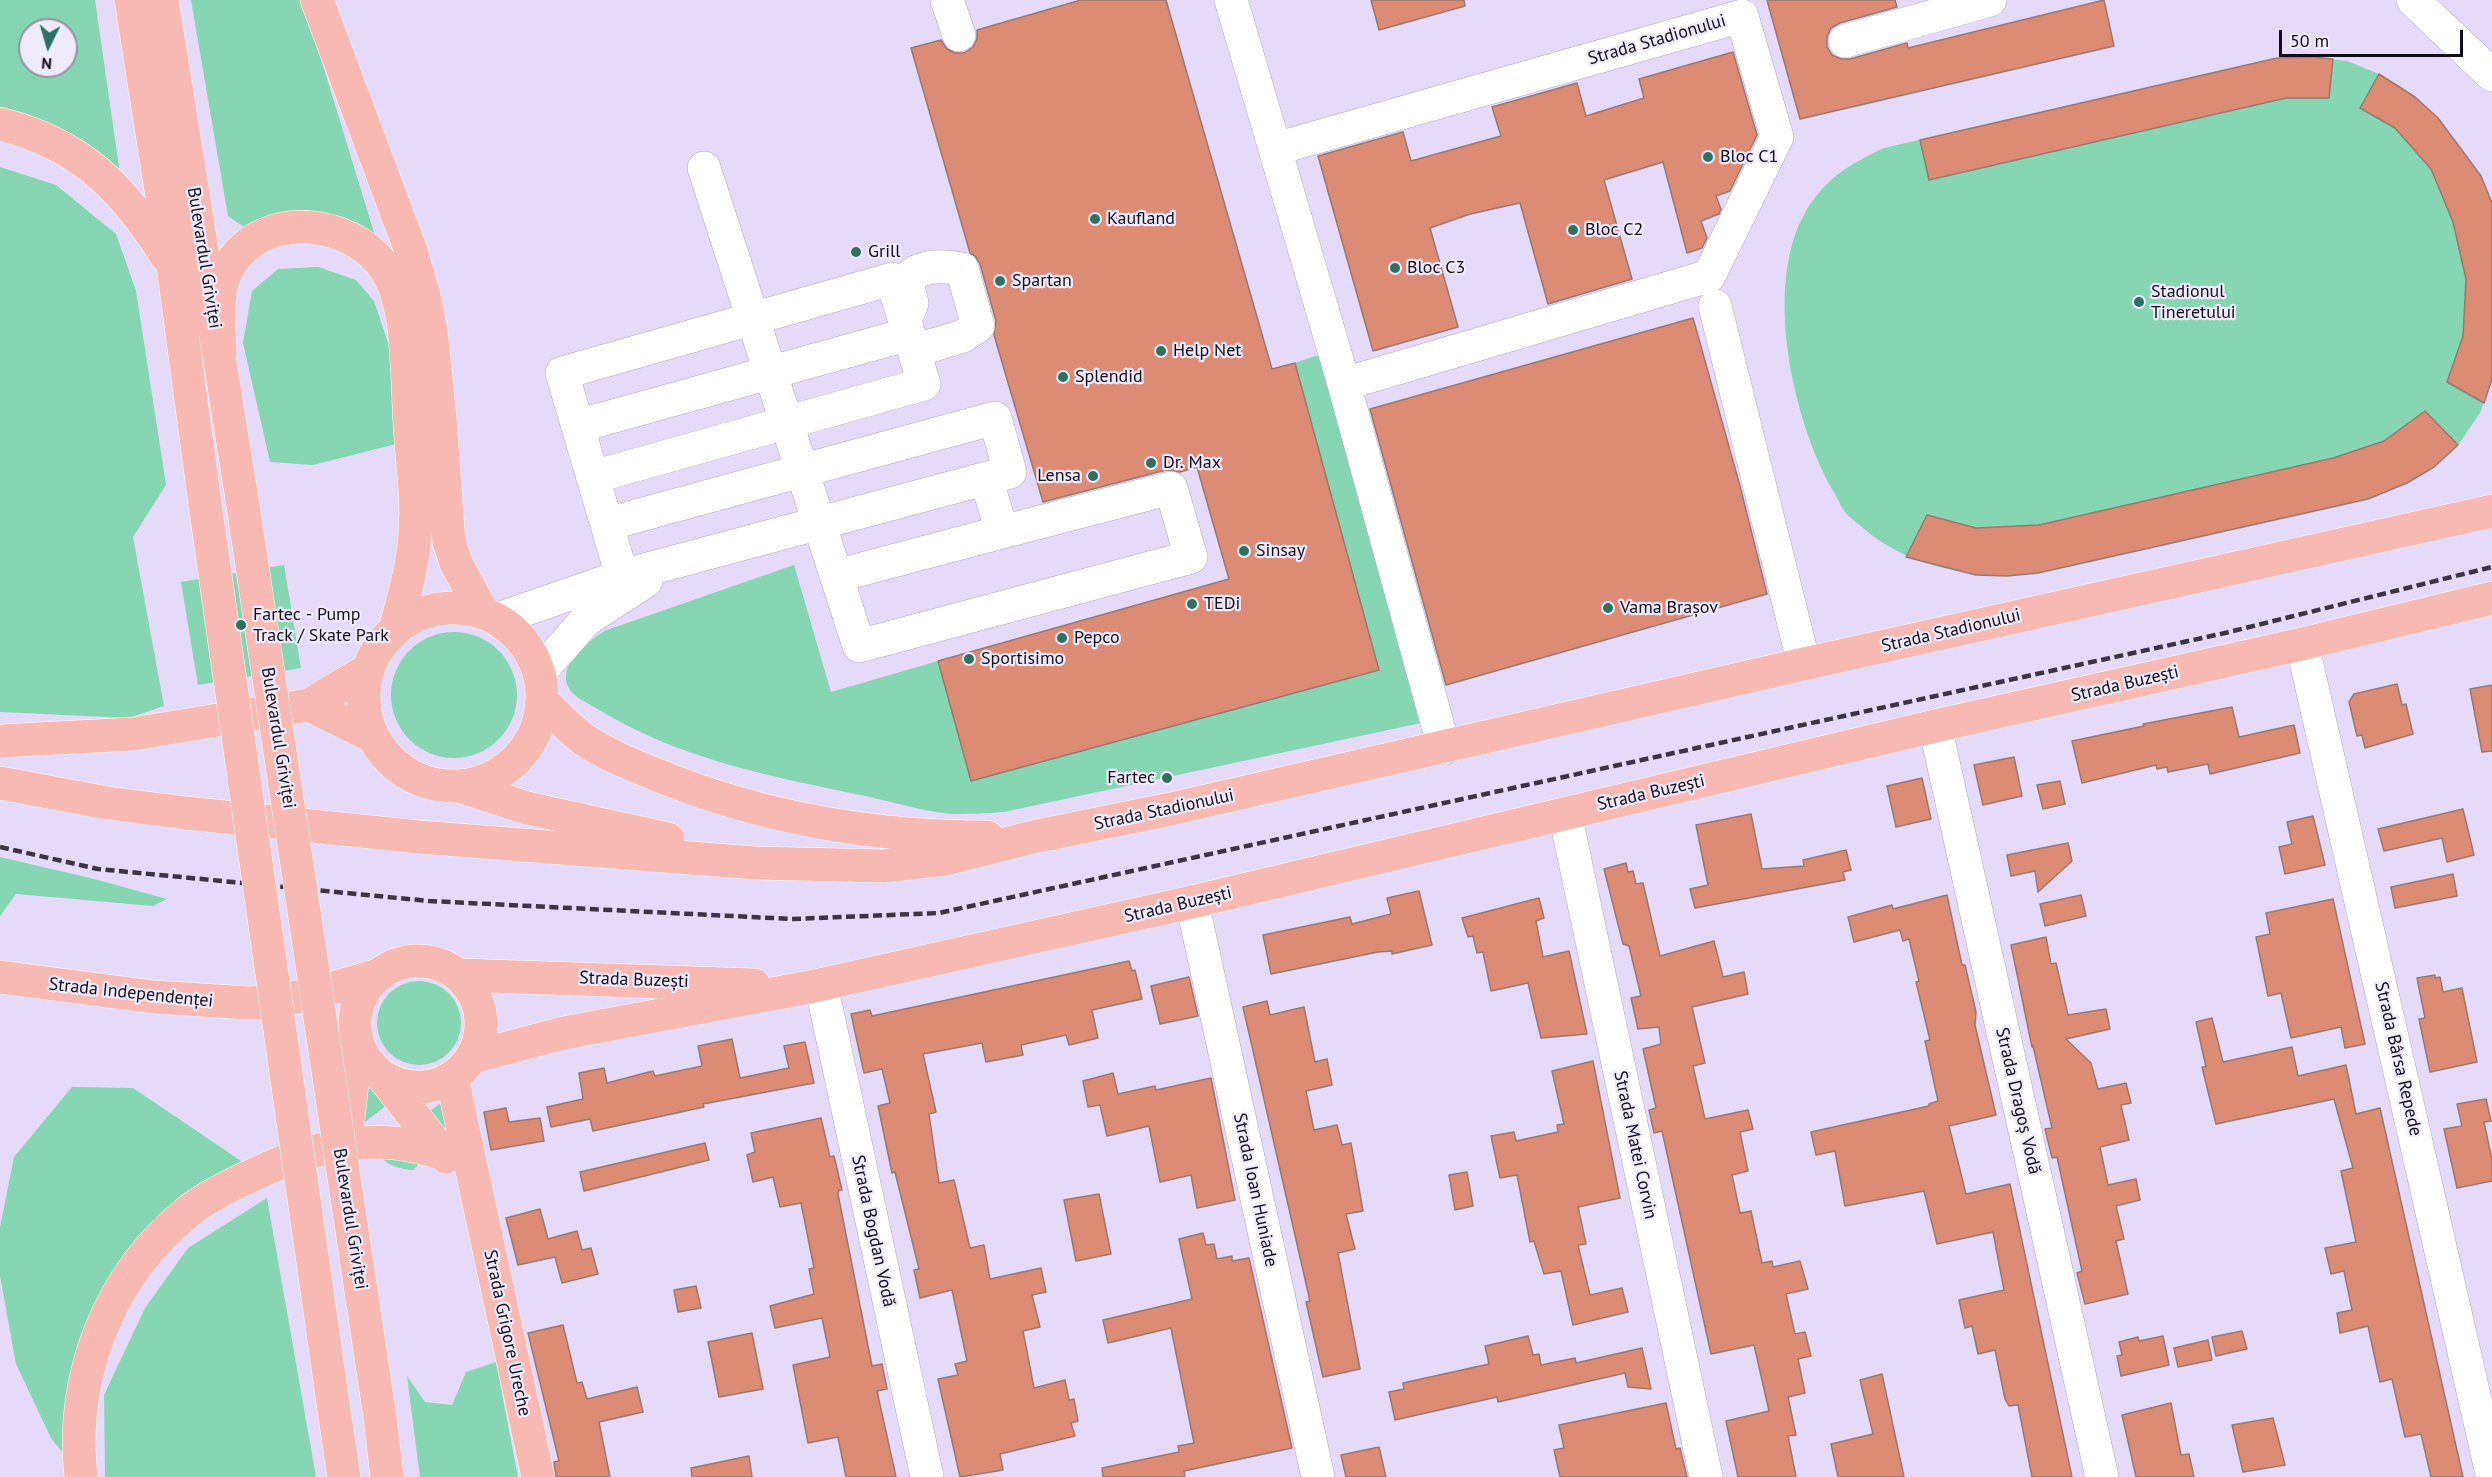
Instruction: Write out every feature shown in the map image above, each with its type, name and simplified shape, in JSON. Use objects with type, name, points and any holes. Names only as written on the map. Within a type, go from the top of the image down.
[{"type":"main road","name":"Bulevardul Griviței","points":[[131,0],[173,266],[344,1477]]},
{"type":"main road","name":"Bulevardul Griviței","points":[[162,0],[220,354],[380,1417],[387,1477]]},
{"type":"main road","points":[[317,0],[411,250],[431,330],[449,542],[456,563],[491,616]]},
{"type":"main road","points":[[0,124],[38,135],[83,160],[107,180],[142,217],[173,266]]},
{"type":"main road","points":[[220,354],[221,287],[237,255],[255,241],[279,230],[302,227],[327,229],[364,245],[379,260],[393,282],[401,315],[416,513],[409,576],[395,629]]},
{"type":"main road","name":"Strada Stadionului","points":[[2458,518],[2492,502]]},
{"type":"main road","name":"Strada Stadionului","points":[[884,866],[946,859],[1033,837],[1444,748],[1804,664],[2492,511]]},
{"type":"main road","name":"Strada Buzești","points":[[454,1073],[564,1034],[816,986],[1192,902],[1935,726],[2302,644],[2492,598]]},
{"type":"main road","points":[[884,866],[722,848],[650,836],[527,807],[458,786],[432,784],[408,774],[387,758],[372,736],[366,717],[365,694],[368,670],[378,647],[395,629],[415,616],[437,609],[460,608],[491,616],[515,632],[528,649],[541,687],[585,740],[631,764],[689,788],[746,807],[826,824],[898,833],[963,837],[1033,837]]},
{"type":"main road","points":[[0,741],[133,734],[309,705],[368,670]]},
{"type":"main road","points":[[458,786],[490,780],[517,760],[534,733],[541,687]]},
{"type":"main road","points":[[309,705],[372,736]]},
{"type":"main road","points":[[0,733],[58,739]]},
{"type":"main road","points":[[0,783],[107,803],[419,837],[755,863],[884,866]]},
{"type":"main road","points":[[413,961],[438,964],[459,975],[475,995],[482,1020],[478,1046],[454,1073],[345,1146],[361,997],[379,975],[401,963],[413,961]]},
{"type":"main road","name":"Strada Independenței","points":[[263,1003],[379,975]]},
{"type":"main road","name":"Strada Buzești","points":[[459,975],[816,986]]},
{"type":"main road","name":"Strada Independenței","points":[[2,978],[154,997],[263,1003],[310,1012],[356,1033]]},
{"type":"main road","points":[[356,1033],[364,1057],[383,1077],[442,1153],[476,1190]]},
{"type":"main road","points":[[383,1077],[410,1087],[454,1073]]},
{"type":"main road","name":"Strada Grigore Ureche","points":[[454,1073],[476,1190],[538,1477]]},
{"type":"main road","points":[[81,1477],[78,1433],[87,1369],[109,1308],[141,1258],[162,1235],[190,1210],[223,1189],[293,1158],[319,1150],[393,1143],[442,1153]]},
{"type":"street","points":[[947,0],[959,36]]},
{"type":"street","points":[[1230,0],[1344,384],[1444,748]]},
{"type":"street","points":[[1845,41],[1990,0]]},
{"type":"street","points":[[2413,0],[2492,75]]},
{"type":"street","name":"Strada Stadionului","points":[[1275,149],[1742,16],[1777,137],[1709,276],[1344,384]]},
{"type":"street","points":[[704,168],[818,523],[859,646],[1191,557],[1171,488],[836,576]]},
{"type":"street","points":[[593,477],[924,384],[892,279],[562,374],[622,576]]},
{"type":"street","points":[[1715,306],[1804,664]]},
{"type":"street","points":[[578,426],[909,335]]},
{"type":"street","points":[[491,616],[680,559],[1010,472],[994,418],[607,524]]},
{"type":"street","points":[[986,478],[1002,532]]},
{"type":"street","points":[[541,687],[586,620],[680,559]]},
{"type":"street","name":"Strada Bârsa Repede","points":[[2302,644],[2492,1474]]},
{"type":"street","name":"Strada Dragoș Vodă","points":[[1935,726],[2102,1477]]},
{"type":"street","name":"Strada Matei Corvin","points":[[1564,814],[1706,1477]]},
{"type":"street","name":"Strada Ioan Huniade","points":[[1192,902],[1318,1477]]},
{"type":"street","name":"Strada Bogdan Vodă","points":[[816,986],[927,1477]]},
{"type":"green space","points":[[0,0],[95,0],[121,181],[0,117]]},
{"type":"green space","points":[[191,0],[303,0],[379,249],[247,229],[228,216]]},
{"type":"green space","name":"Stadionul Tineretului","points":[[2313,57],[2347,61],[2379,74],[2415,97],[2438,118],[2481,176],[2492,203],[2492,379],[2480,413],[2458,445],[2434,467],[2368,499],[2038,573],[2015,575],[1968,572],[1924,562],[1902,554],[1882,542],[1848,515],[1832,489],[1805,427],[1788,352],[1785,314],[1786,277],[1793,243],[1812,201],[1829,182],[1860,160],[1884,148],[2277,58]]},
{"type":"green space","points":[[0,167],[56,185],[116,234],[136,291],[166,485],[133,537],[164,706],[129,718],[0,712]]},
{"type":"green space","points":[[318,267],[356,280],[374,301],[420,438],[313,465],[270,462],[243,343],[252,291],[278,269]]},
{"type":"green space","points":[[1327,352],[1426,722],[1004,812],[954,814],[920,809],[759,773],[691,753],[626,725],[578,698],[567,684],[566,676],[572,660],[577,653],[604,631],[794,565],[831,692],[938,661],[971,781],[1379,670],[1295,363]]},
{"type":"green space","name":"Fartec - Pump Track / Skate Park","points":[[284,565],[301,668],[198,685],[181,582]]},
{"type":"green space","points":[[454,632],[478,637],[498,651],[512,671],[517,695],[512,719],[498,739],[478,753],[454,758],[430,753],[410,739],[396,719],[391,695],[396,671],[410,651],[430,637]]},
{"type":"green space","points":[[0,857],[167,899],[153,906],[16,894],[0,916]]},
{"type":"green space","points":[[419,981],[442,988],[454,1000],[461,1023],[454,1046],[442,1058],[419,1065],[396,1058],[384,1046],[377,1023],[384,1000],[396,988]]},
{"type":"green space","points":[[373,1072],[392,1101],[364,1123],[365,1101]]},
{"type":"green space","points":[[72,1087],[133,1088],[250,1167],[88,1328],[63,1453],[51,1438],[16,1364],[0,1276],[0,1227],[14,1157]]},
{"type":"green space","points":[[444,1101],[467,1160],[430,1111]]},
{"type":"green space","points":[[376,1153],[422,1161],[413,1170],[402,1169],[393,1166]]},
{"type":"green space","points":[[267,1198],[316,1477],[105,1477],[104,1395],[145,1308],[188,1248]]},
{"type":"green space","points":[[496,1362],[518,1477],[420,1477],[407,1376],[425,1402],[452,1405],[466,1372]]},
{"type":"building","points":[[1081,0],[1166,0],[1272,369],[1295,363],[1379,670],[971,781],[938,661],[1229,579],[1197,467],[1180,472],[1166,470],[1043,502],[994,335],[996,321],[980,264],[970,253],[911,48],[941,40],[947,49],[955,53],[964,53],[973,47],[977,39],[977,30]]},
{"type":"building","points":[[1371,0],[1464,0],[1465,6],[1379,30]]},
{"type":"building","points":[[1767,0],[1895,0],[1897,7],[1840,23],[1831,28],[1827,37],[1827,47],[1832,55],[1841,59],[1850,59],[1907,43],[1908,48],[2104,0],[2114,46],[1800,119]]},
{"type":"building","points":[[1733,52],[1757,135],[1730,191],[1716,196],[1721,209],[1719,214],[1701,221],[1707,238],[1702,248],[1687,253],[1663,162],[1604,180],[1632,279],[1548,304],[1520,203],[1470,214],[1430,228],[1458,327],[1373,351],[1318,156],[1403,132],[1411,161],[1501,136],[1492,107],[1577,83],[1586,116],[1644,98],[1639,79]]},
{"type":"building","points":[[2277,58],[2333,59],[2329,98],[2286,98],[1929,180],[1920,140]]},
{"type":"building","points":[[2379,74],[2415,97],[2438,118],[2481,176],[2492,203],[2492,379],[2484,403],[2447,382],[2463,336],[2466,279],[2453,222],[2431,169],[2395,128],[2360,108]]},
{"type":"building","points":[[1693,318],[1740,486],[1767,594],[1446,685],[1370,409]]},
{"type":"building","points":[[2425,411],[2458,445],[2434,467],[2407,483],[2368,499],[2038,573],[2007,576],[1976,575],[1906,557],[1927,515],[1976,528],[2039,525],[2333,458],[2384,441]]},
{"type":"building","points":[[2397,684],[2402,705],[2406,704],[2413,734],[2365,748],[2362,735],[2357,736],[2349,702],[2354,694]]},
{"type":"building","points":[[2492,685],[2492,751],[2482,752],[2470,689]]},
{"type":"building","points":[[2232,707],[2239,737],[2294,725],[2300,753],[2210,774],[2208,764],[2168,772],[2167,767],[2157,769],[2156,765],[2082,783],[2072,741],[2144,726],[2143,724]]},
{"type":"building","points":[[2014,757],[2022,796],[1983,805],[1974,765]]},
{"type":"building","points":[[1922,778],[1931,819],[1896,827],[1887,786]]},
{"type":"building","points":[[2060,781],[2065,804],[2043,809],[2037,785]]},
{"type":"building","points":[[2463,809],[2474,855],[2447,862],[2442,838],[2384,851],[2378,829]]},
{"type":"building","points":[[1751,814],[1762,869],[1804,866],[1803,860],[1846,850],[1851,870],[1843,872],[1845,880],[1695,908],[1690,889],[1708,885],[1696,825]]},
{"type":"building","points":[[2313,816],[2325,865],[2285,874],[2279,847],[2292,844],[2287,822]]},
{"type":"building","points":[[2068,843],[2072,861],[2038,892],[2035,871],[2011,876],[2007,855]]},
{"type":"building","points":[[1626,863],[1628,872],[1633,871],[1636,884],[1643,883],[1660,956],[1714,941],[1723,977],[1744,972],[1748,994],[1692,1007],[1705,1063],[1693,1066],[1705,1119],[1748,1110],[1753,1129],[1740,1132],[1748,1171],[1732,1175],[1740,1213],[1751,1211],[1762,1263],[1772,1261],[1773,1267],[1800,1261],[1808,1289],[1786,1294],[1795,1334],[1805,1332],[1811,1356],[1798,1359],[1805,1393],[1788,1397],[1796,1435],[1788,1436],[1796,1477],[1738,1477],[1726,1421],[1769,1411],[1754,1345],[1711,1354],[1662,1131],[1654,1133],[1649,1110],[1656,1108],[1643,1049],[1661,1044],[1659,1027],[1638,1029],[1631,998],[1641,996],[1629,946],[1623,944],[1604,869]]},
{"type":"building","points":[[2453,874],[2457,896],[2395,908],[2391,887]]},
{"type":"building","points":[[1419,891],[1432,945],[1392,954],[1392,951],[1378,952],[1271,974],[1263,935],[1350,917],[1352,924],[1391,914],[1387,898]]},
{"type":"building","points":[[1947,895],[1962,965],[1965,965],[1976,1012],[1975,1025],[1996,1115],[1949,1126],[1966,1194],[2010,1184],[2072,1477],[2032,1477],[2018,1405],[2009,1406],[2005,1399],[1995,1350],[1978,1354],[1972,1326],[1965,1328],[1959,1300],[2004,1290],[1993,1232],[1937,1244],[1924,1191],[1845,1206],[1835,1151],[1816,1155],[1811,1132],[1929,1106],[1938,1101],[1925,1041],[1930,1040],[1916,982],[1919,981],[1909,939],[1903,941],[1900,930],[1854,942],[1848,917],[1892,905],[1893,909]]},
{"type":"building","points":[[2081,895],[2086,916],[2045,926],[2040,904]]},
{"type":"building","points":[[1539,898],[1544,918],[1536,921],[1543,957],[1569,951],[1587,1034],[1541,1038],[1528,983],[1491,991],[1483,952],[1477,953],[1473,936],[1468,937],[1462,918]]},
{"type":"building","points":[[2333,899],[2365,1044],[2345,1048],[2341,1027],[2291,1038],[2281,993],[2268,996],[2256,937],[2270,934],[2266,913]]},
{"type":"building","points":[[2046,937],[2051,964],[2056,963],[2068,1015],[2106,1009],[2110,1029],[2066,1039],[2091,1063],[2098,1089],[2126,1083],[2131,1103],[2121,1105],[2129,1140],[2100,1147],[2108,1185],[2136,1179],[2140,1200],[2116,1206],[2124,1239],[2116,1241],[2128,1294],[2085,1304],[2077,1273],[2082,1271],[2057,1157],[2052,1158],[2045,1129],[2052,1128],[2032,1047],[2011,945]]},
{"type":"building","points":[[1129,961],[1132,971],[1135,970],[1142,999],[1092,1010],[1098,1038],[1069,1045],[1066,1035],[1021,1045],[1023,1055],[986,1062],[982,1043],[923,1054],[936,1112],[929,1114],[939,1183],[954,1180],[970,1248],[984,1245],[990,1279],[1041,1268],[1046,1292],[1032,1295],[1040,1327],[1023,1331],[1034,1388],[1065,1380],[1069,1400],[1074,1399],[1078,1421],[1071,1423],[1075,1436],[1000,1454],[1003,1470],[960,1477],[938,1379],[958,1375],[955,1364],[967,1361],[952,1290],[920,1298],[914,1270],[919,1269],[895,1172],[892,1173],[878,1106],[890,1103],[882,1069],[864,1073],[851,1014],[870,1010],[872,1016]]},
{"type":"building","points":[[2435,975],[2435,978],[2440,977],[2443,992],[2462,988],[2477,1062],[2430,1072],[2419,1019],[2425,1018],[2417,978]]},
{"type":"building","points":[[1189,977],[1198,1016],[1160,1024],[1151,986]]},
{"type":"building","points":[[1267,1001],[1270,1015],[1304,1007],[1315,1062],[1327,1059],[1332,1085],[1306,1091],[1314,1130],[1337,1125],[1342,1145],[1351,1143],[1363,1211],[1346,1214],[1355,1249],[1338,1253],[1360,1369],[1323,1377],[1306,1302],[1310,1301],[1243,1007]]},
{"type":"building","points":[[2212,1018],[2223,1062],[2292,1047],[2298,1076],[2346,1065],[2356,1114],[2380,1108],[2463,1477],[2431,1477],[2421,1434],[2405,1437],[2392,1379],[2380,1382],[2368,1326],[2340,1333],[2337,1313],[2352,1310],[2344,1271],[2331,1274],[2325,1248],[2356,1242],[2341,1171],[2353,1168],[2334,1099],[2216,1124],[2202,1067],[2206,1067],[2196,1022]]},
{"type":"building","points":[[732,1039],[740,1078],[789,1068],[784,1046],[805,1042],[814,1083],[703,1104],[704,1107],[593,1131],[590,1119],[551,1127],[547,1107],[583,1099],[579,1073],[604,1068],[607,1083],[653,1071],[655,1076],[702,1066],[698,1046]]},
{"type":"building","points":[[1593,1061],[1620,1198],[1578,1207],[1586,1244],[1578,1245],[1590,1295],[1622,1288],[1628,1312],[1573,1325],[1561,1271],[1544,1274],[1534,1241],[1530,1242],[1517,1175],[1500,1178],[1491,1136],[1514,1132],[1516,1141],[1558,1132],[1557,1125],[1564,1124],[1552,1071]]},
{"type":"building","points":[[1113,1073],[1118,1094],[1155,1086],[1156,1090],[1211,1078],[1235,1200],[1197,1208],[1191,1175],[1160,1182],[1149,1126],[1107,1136],[1100,1105],[1088,1107],[1083,1081]]},
{"type":"building","points":[[2486,1099],[2491,1121],[2484,1122],[2492,1160],[2492,1181],[2457,1188],[2444,1129],[2462,1126],[2457,1104]]},
{"type":"building","points":[[506,1108],[509,1122],[540,1118],[544,1141],[491,1150],[484,1112]]},
{"type":"building","points":[[821,1118],[830,1157],[834,1156],[842,1190],[839,1190],[838,1194],[872,1366],[882,1364],[887,1389],[877,1391],[896,1477],[846,1477],[838,1437],[808,1443],[793,1365],[830,1357],[822,1318],[775,1328],[770,1306],[814,1294],[809,1269],[814,1268],[801,1203],[780,1207],[773,1177],[753,1182],[747,1155],[755,1152],[751,1133]]},
{"type":"building","points":[[705,1143],[709,1160],[584,1191],[580,1172]]},
{"type":"building","points":[[1467,1172],[1473,1206],[1455,1210],[1449,1175]]},
{"type":"building","points":[[1099,1194],[1111,1254],[1076,1261],[1064,1200]]},
{"type":"building","points":[[540,1209],[548,1239],[577,1231],[582,1250],[591,1248],[598,1274],[562,1283],[555,1257],[518,1265],[506,1218]]},
{"type":"building","points":[[1203,1233],[1206,1245],[1214,1244],[1217,1259],[1232,1256],[1232,1261],[1249,1258],[1292,1448],[1184,1471],[1185,1477],[1103,1477],[1102,1468],[1179,1452],[1178,1446],[1194,1443],[1171,1328],[1108,1343],[1103,1320],[1192,1299],[1179,1239]]},
{"type":"building","points":[[696,1286],[701,1308],[678,1312],[674,1290]]},
{"type":"building","points":[[563,1325],[577,1383],[582,1382],[587,1399],[637,1387],[643,1412],[599,1422],[610,1477],[556,1477],[554,1462],[559,1461],[528,1333]]},
{"type":"building","points":[[2242,1331],[2247,1349],[2216,1356],[2212,1337]]},
{"type":"building","points":[[752,1333],[763,1389],[719,1397],[708,1342]]},
{"type":"building","points":[[1528,1336],[1533,1355],[1539,1354],[1541,1365],[1575,1358],[1576,1363],[1642,1348],[1651,1389],[1628,1387],[1625,1373],[1498,1402],[1497,1397],[1395,1420],[1389,1392],[1404,1389],[1403,1383],[1489,1364],[1485,1346]]},
{"type":"building","points":[[2163,1336],[2169,1365],[2121,1376],[2117,1356],[2122,1355],[2119,1342],[2138,1337],[2139,1341]]},
{"type":"building","points":[[2208,1340],[2212,1360],[2178,1367],[2174,1348]]},
{"type":"building","points":[[1882,1374],[1904,1477],[1838,1477],[1831,1444],[1873,1434],[1860,1380]]},
{"type":"building","points":[[1666,1403],[1676,1449],[1680,1448],[1687,1477],[1560,1477],[1554,1450],[1564,1448],[1559,1425]]},
{"type":"building","points":[[2171,1403],[2181,1455],[2189,1454],[2194,1477],[2136,1477],[2122,1415]]},
{"type":"building","points":[[2273,1418],[2285,1465],[2243,1472],[2232,1425]]},
{"type":"building","points":[[1379,1447],[1386,1477],[1346,1477],[1341,1455]]},
{"type":"building","points":[[749,1456],[752,1477],[692,1477],[691,1468]]},
{"type":"railway","points":[[0,847],[98,869],[429,901],[792,919],[939,913],[2225,633],[2492,567]]},
{"type":"place","name":"Bloc C1","points":[[1708,157]]},
{"type":"place","name":"Kaufland","points":[[1095,219]]},
{"type":"place","name":"Bloc C2","points":[[1573,230]]},
{"type":"place","name":"Grill","points":[[856,252]]},
{"type":"place","name":"Bloc C3","points":[[1395,268]]},
{"type":"place","name":"Spartan","points":[[1000,281]]},
{"type":"place","name":"Stadionul Tineretului","points":[[2139,302]]},
{"type":"place","name":"Help Net","points":[[1161,351]]},
{"type":"place","name":"Splendid","points":[[1063,377]]},
{"type":"place","name":"Dr. Max","points":[[1151,463]]},
{"type":"place","name":"Lensa","points":[[1093,476]]},
{"type":"place","name":"Sinsay","points":[[1244,551]]},
{"type":"place","name":"TEDi","points":[[1192,604]]},
{"type":"place","name":"Vama Brașov","points":[[1608,608]]},
{"type":"place","name":"Fartec - Pump Track / Skate Park","points":[[241,625]]},
{"type":"place","name":"Pepco","points":[[1062,638]]},
{"type":"place","name":"Sportisimo","points":[[969,659]]},
{"type":"place","name":"Fartec","points":[[1167,778]]}]
